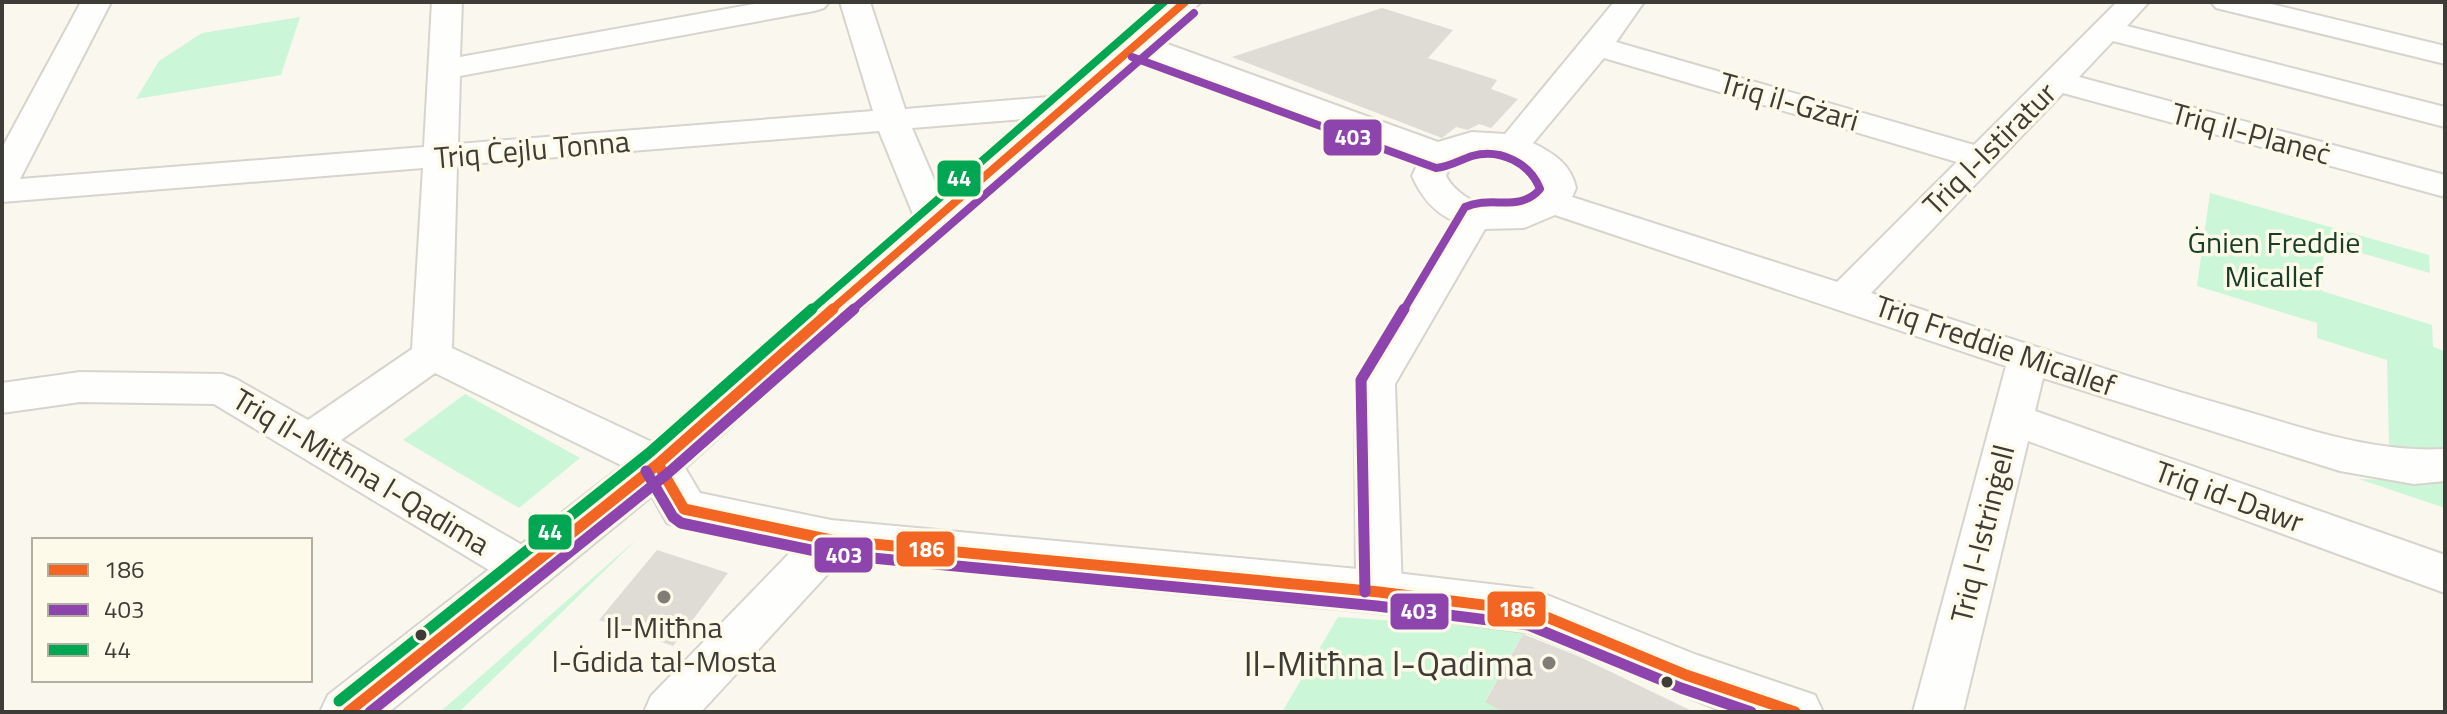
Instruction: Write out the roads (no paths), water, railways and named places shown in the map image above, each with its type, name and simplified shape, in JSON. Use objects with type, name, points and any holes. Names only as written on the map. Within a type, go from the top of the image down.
[{"type":"main road","points":[[348,712],[658,464],[1061,106],[1185,2]]},
{"type":"main road","points":[[658,464],[684,509],[831,540],[1379,592],[1532,611],[1686,675],[1795,712]]},
{"type":"street","points":[[2,180],[15,128],[96,2]]},
{"type":"street","points":[[432,355],[447,2]]},
{"type":"street","points":[[443,70],[814,2]]},
{"type":"street","points":[[855,2],[892,121],[933,219]]},
{"type":"street","points":[[1513,145],[1597,46],[1629,2]]},
{"type":"street","name":"Triq l-Istiratur","points":[[1846,296],[2134,2]]},
{"type":"street","points":[[2226,2],[2445,55]]},
{"type":"street","points":[[2106,30],[2445,117]]},
{"type":"street","points":[[1137,44],[1439,154]]},
{"type":"street","name":"Triq il-Gżari","points":[[1597,46],[1981,158]]},
{"type":"street","name":"Triq il-Planeċ","points":[[2057,81],[2445,186]]},
{"type":"street","name":"Triq Ċejlu Tonna","points":[[2,191],[1061,106]]},
{"type":"street","points":[[1472,142],[1513,145],[1547,163],[1555,176],[1557,190],[1551,202],[1538,212],[1519,218],[1475,216],[1449,204],[1432,188],[1429,176],[1431,164],[1439,154],[1472,142]]},
{"type":"street","name":"Triq Freddie Micallef","points":[[1551,202],[1846,296],[2148,398],[2340,455],[2414,467],[2445,465]]},
{"type":"street","points":[[1379,592],[1375,384],[1475,216]]},
{"type":"street","points":[[310,440],[432,355]]},
{"type":"street","points":[[432,355],[658,464]]},
{"type":"street","name":"Triq l-Istrinġell","points":[[1938,712],[2028,357]]},
{"type":"street","name":"Triq il-Mitħna l-Qadima","points":[[2,398],[80,387],[222,389],[525,569]]},
{"type":"street","name":"Triq id-Dawr","points":[[2012,419],[2445,574]]},
{"type":"street","points":[[669,712],[831,540]]},
{"type":"place","name":"Il-Mitħna l-Ġdida tal-Mosta","points":[[664,597]]},
{"type":"place","name":"Il-Mitħna l-Qadima","points":[[1549,663]]},
{"type":"park label","name":"Ġnien Freddie Micallef","points":[[2274,260]]}]
